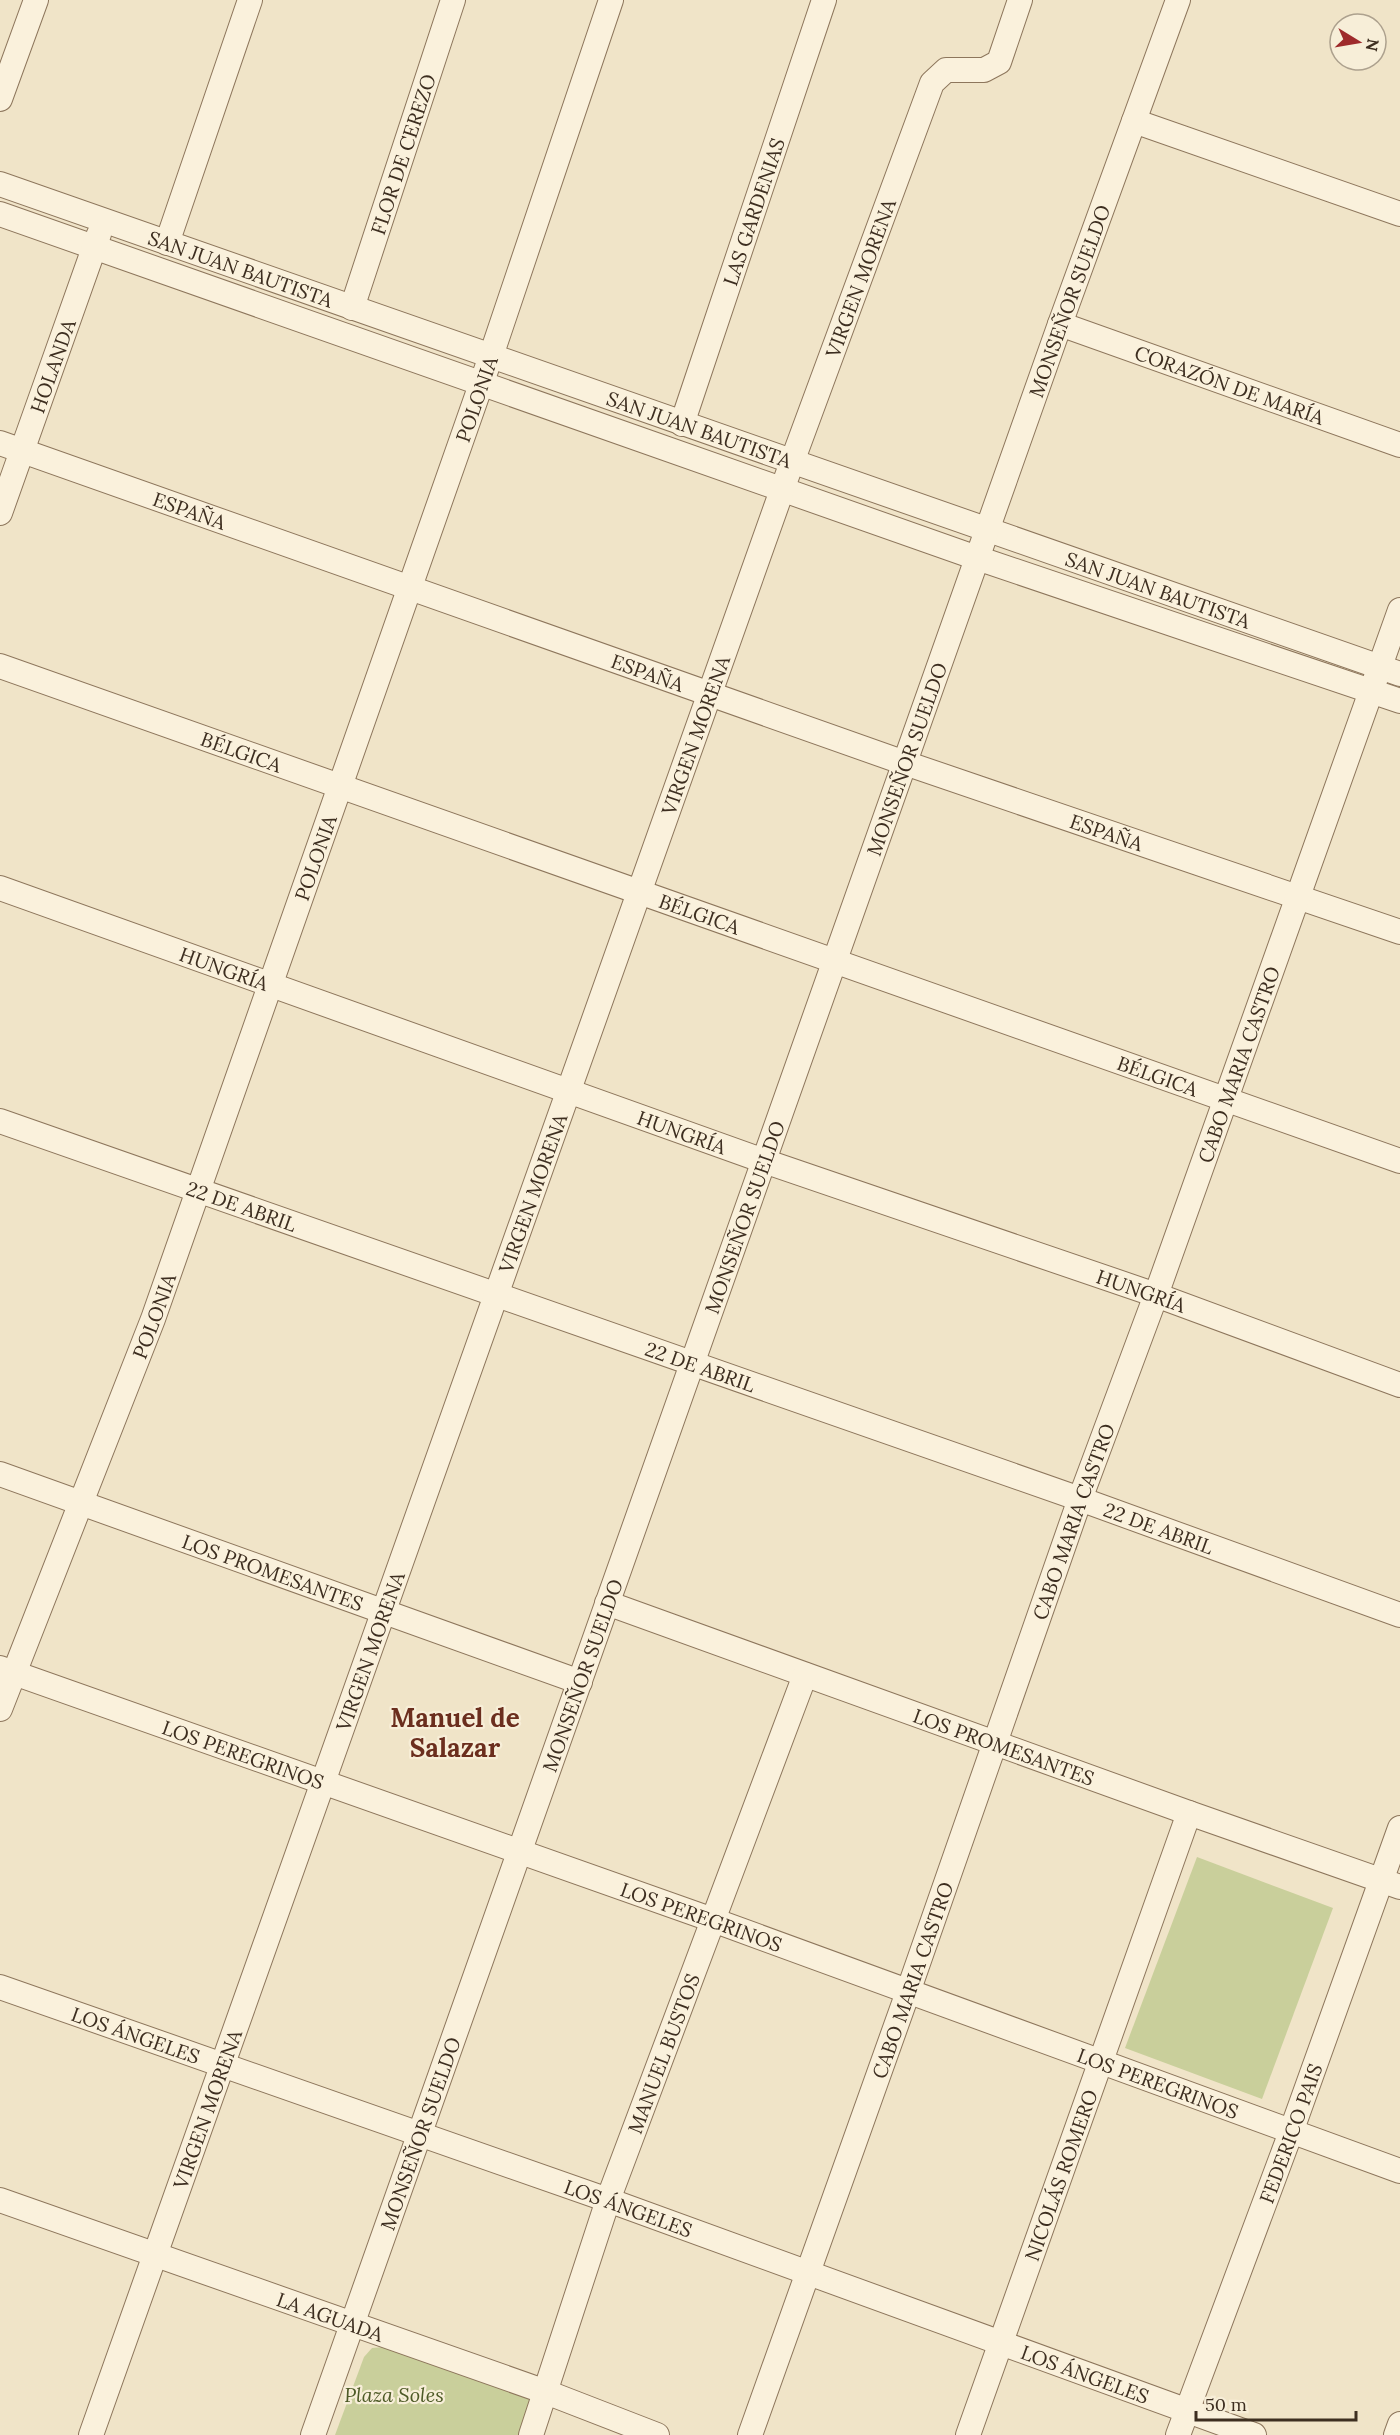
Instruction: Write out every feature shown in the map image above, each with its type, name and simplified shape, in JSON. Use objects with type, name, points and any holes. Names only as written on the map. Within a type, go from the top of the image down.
[{"type":"street","points":[[0,99],[36,0]]},
{"type":"street","points":[[167,243],[250,0]]},
{"type":"street","name":"FLOR DE CEREZO","points":[[352,308],[453,0]]},
{"type":"street","name":"POLONIA","points":[[0,1709],[7,1670],[81,1503],[153,1319],[491,356],[611,0]]},
{"type":"street","name":"LAS GARDENIAS","points":[[682,424],[824,0]]},
{"type":"street","name":"VIRGEN MORENA","points":[[91,2435],[792,462],[932,83],[946,70],[984,70],[999,62],[1020,0]]},
{"type":"street","name":"MONSEÑOR SUELDO","points":[[313,2435],[1060,324],[1178,0]]},
{"type":"street","points":[[1134,121],[1400,214]]},
{"type":"street","name":"SAN JUAN BAUTISTA","points":[[0,184],[1390,670]]},
{"type":"street","name":"SAN JUAN BAUTISTA","points":[[0,214],[977,558],[1400,701]]},
{"type":"street","name":"HOLANDA","points":[[0,513],[11,447],[95,247],[104,220]]},
{"type":"street","name":"CORAZÓN DE MARÍA","points":[[1060,324],[1400,445]]},
{"type":"street","name":"ESPAÑA","points":[[11,447],[905,763],[1400,932]]},
{"type":"street","name":"CABO MARIA CASTRO","points":[[750,2435],[996,1743],[1080,1499],[1156,1294],[1372,691],[1390,670],[1400,610]]},
{"type":"street","name":"BÉLGICA","points":[[0,666],[1400,1161]]},
{"type":"street","name":"HUNGRÍA","points":[[0,888],[764,1161],[1156,1294],[1400,1385]]},
{"type":"street","name":"22 DE ABRIL","points":[[0,1121],[1080,1499],[1400,1615]]},
{"type":"street","name":"LOS PROMESANTES","points":[[0,1474],[580,1682]]},
{"type":"street","name":"LOS PROMESANTES","points":[[607,1603],[1189,1813],[1391,1883]]},
{"type":"street","name":"LOS PEREGRINOS","points":[[7,1670],[713,1920],[1400,2171]]},
{"type":"street","name":"MANUEL BUSTOS","points":[[531,2435],[608,2200],[805,1675]]},
{"type":"street","name":"NICOLÁS ROMERO","points":[[968,2435],[1189,1813]]},
{"type":"street","name":"FEDERICO PAIS","points":[[1178,2435],[1292,2132],[1391,1883],[1400,1828]]},
{"type":"street","name":"LOS ÁNGELES","points":[[0,1988],[608,2200],[1254,2435]]},
{"type":"street","name":"LA AGUADA","points":[[0,2200],[546,2392],[657,2435]]},
{"type":"street","points":[[1396,2435],[1400,2424]]},
{"type":"green space","points":[[1197,1857],[1333,1908],[1262,2099],[1125,2048]]},
{"type":"green space","name":"Plaza Soles","points":[[383,2347],[525,2395],[532,2403],[526,2435],[335,2435],[364,2357],[372,2348]]},
{"type":"district","name":"Manuel de Salazar","points":[[455,1732]]}]
